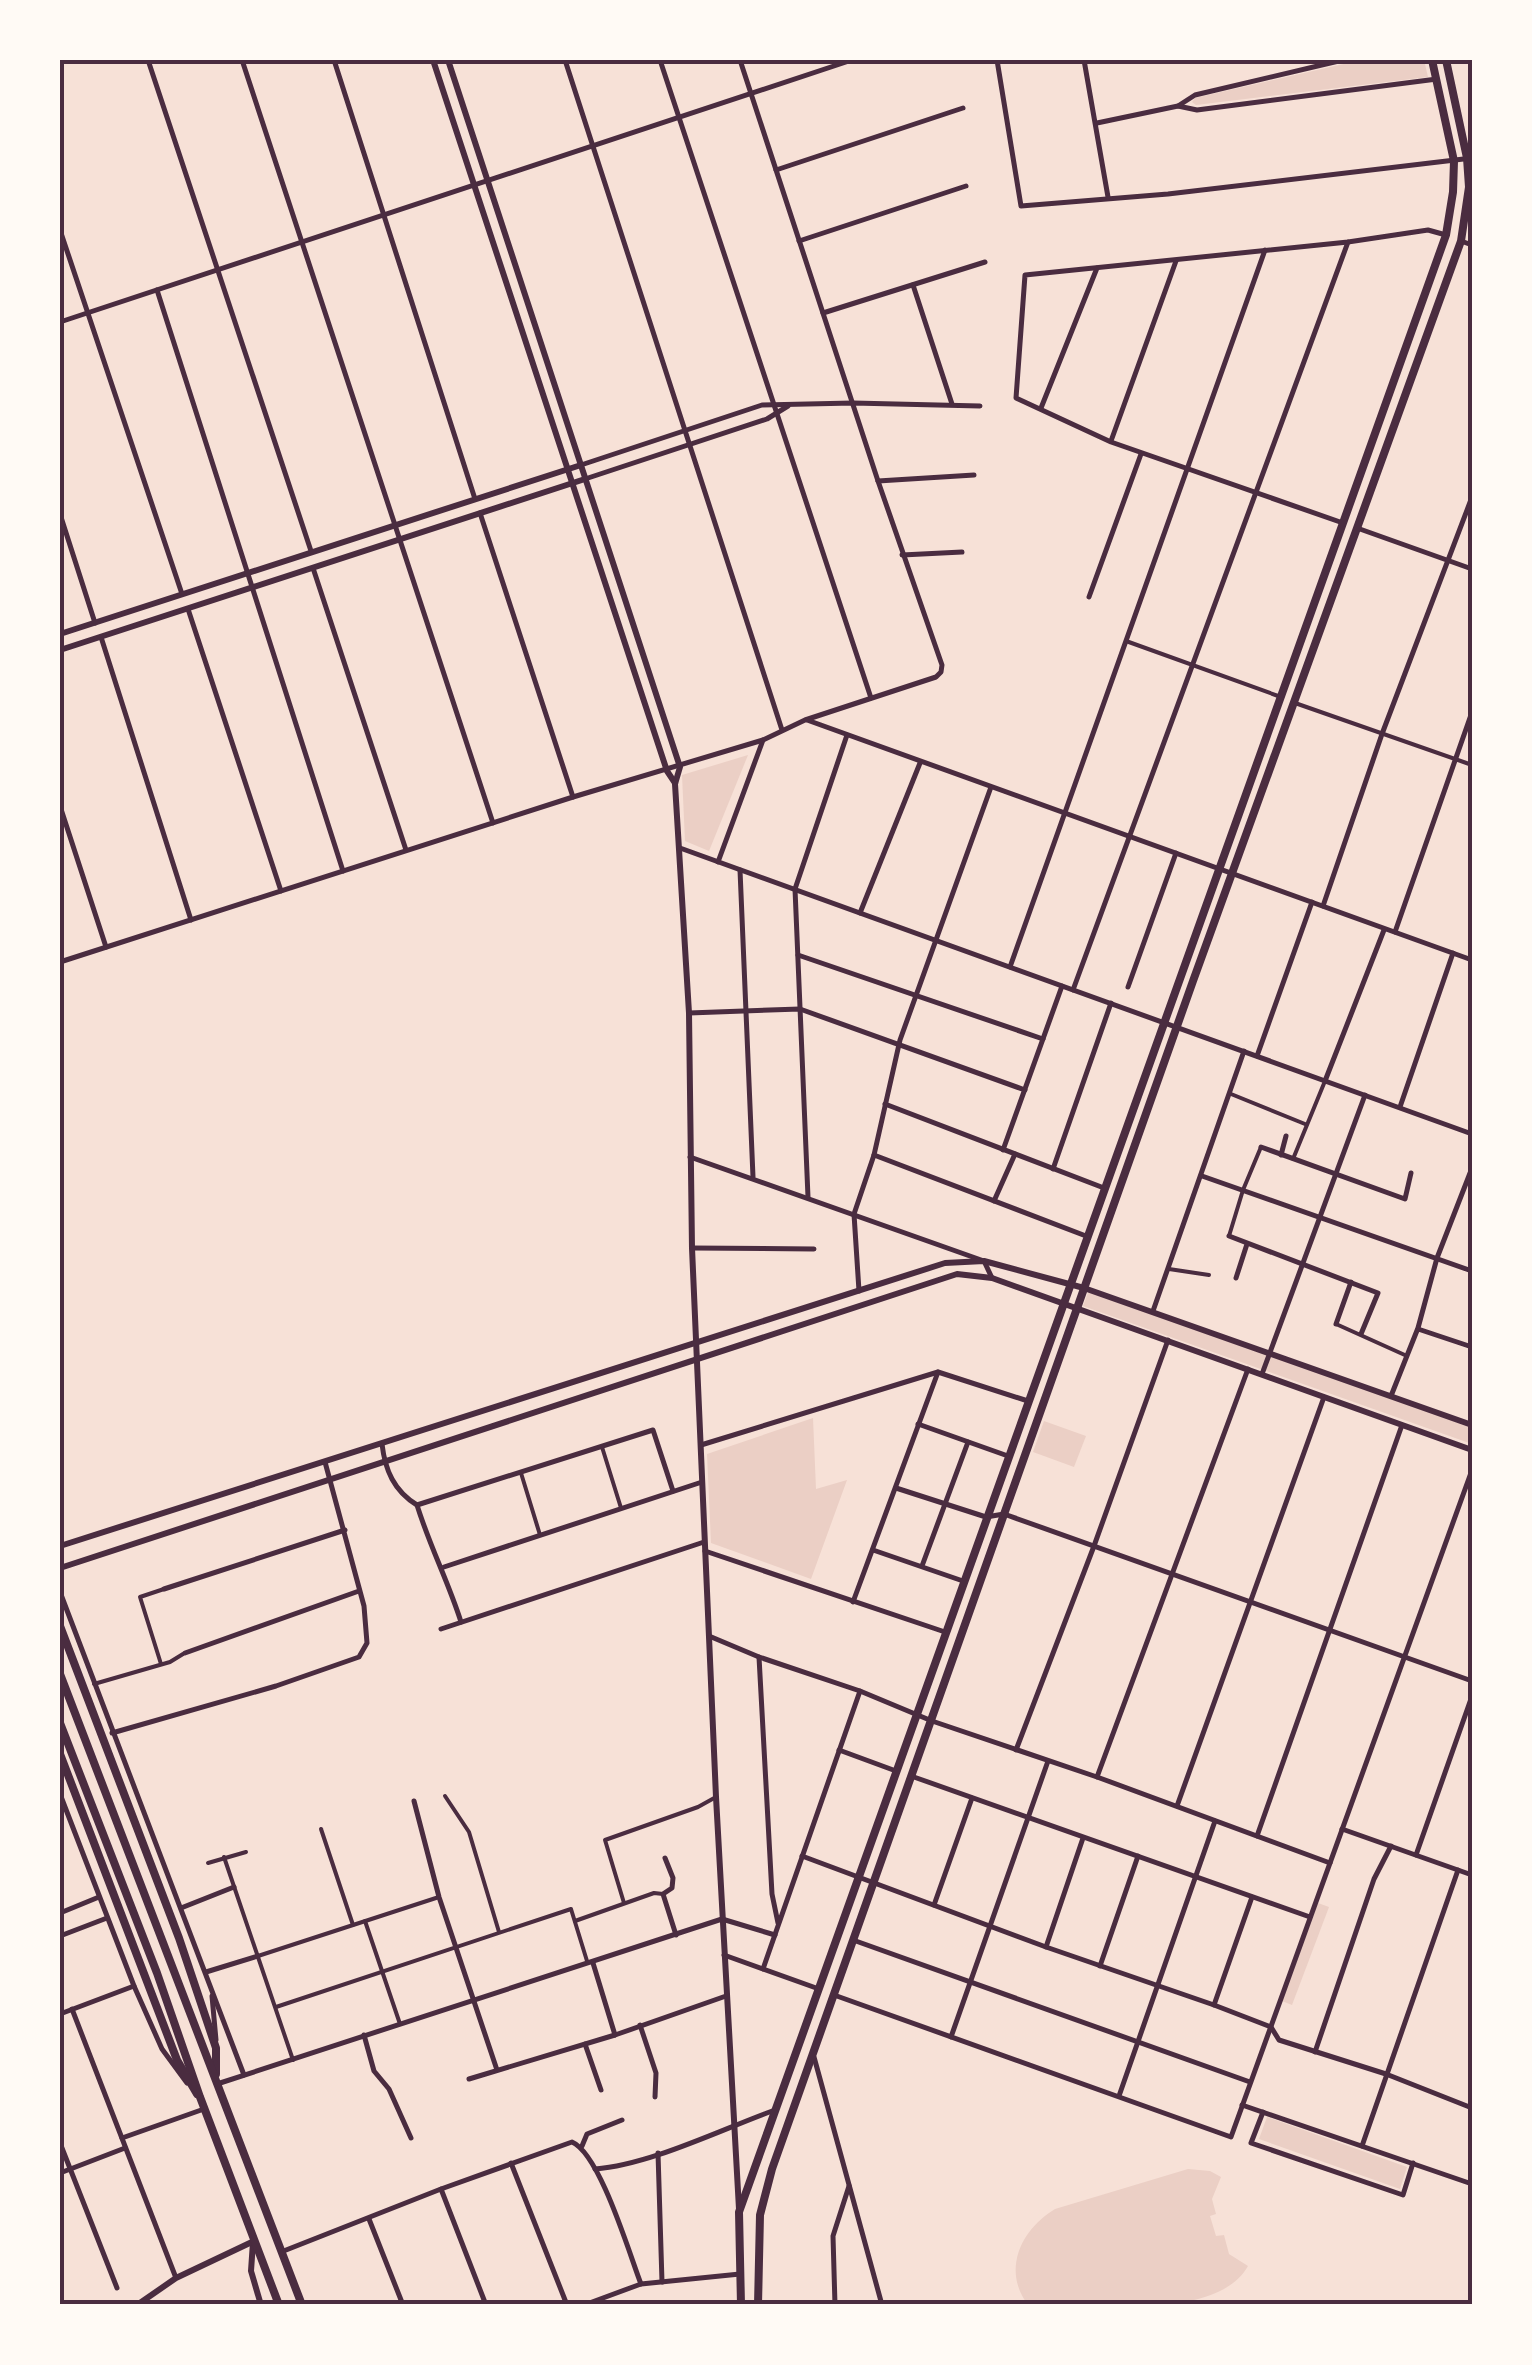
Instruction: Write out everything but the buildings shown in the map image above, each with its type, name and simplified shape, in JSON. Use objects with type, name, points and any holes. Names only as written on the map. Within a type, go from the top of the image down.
[{"type":"main road","points":[[741,2305],[739,2212],[1446,235],[1454,192],[1454,161],[1432,60]]},
{"type":"main road","points":[[758,2305],[760,2214],[772,2169],[1461,241],[1469,158],[1446,60]]},
{"type":"main road","points":[[1368,455],[1382,460]]},
{"type":"main road","points":[[1319,590],[1333,595]]},
{"type":"main road","points":[[60,1626],[216,2048],[217,2084]]},
{"type":"main road","points":[[60,1674],[302,2305]]},
{"type":"main road","points":[[60,1723],[157,1972],[279,2305]]},
{"type":"main road","points":[[60,1754],[190,2086],[200,2097]]},
{"type":"street","points":[[148,60],[311,551]]},
{"type":"street","points":[[242,60],[493,823]]},
{"type":"street","points":[[334,60],[475,499]]},
{"type":"street","points":[[433,60],[675,784]]},
{"type":"street","points":[[448,60],[680,767],[675,784],[689,1013],[692,1248],[704,1542],[739,2212]]},
{"type":"street","points":[[565,60],[782,730]]},
{"type":"street","points":[[660,60],[870,698]]},
{"type":"street","points":[[60,962],[763,740],[806,720],[942,672],[740,60]]},
{"type":"street","points":[[60,322],[751,94],[836,62],[852,60]]},
{"type":"street","points":[[997,60],[1021,206],[1168,194],[1469,158]]},
{"type":"street","points":[[1084,60],[1108,197]]},
{"type":"street","points":[[1096,123],[1178,106],[1195,95],[1343,60]]},
{"type":"street","points":[[1178,106],[1197,110],[1437,78]]},
{"type":"street","points":[[776,170],[962,108]]},
{"type":"street","points":[[799,240],[966,186]]},
{"type":"street","points":[[60,230],[182,594]]},
{"type":"street","points":[[1343,522],[1186,471],[1016,398],[1024,275],[1348,242],[1428,230],[1446,235]]},
{"type":"street","points":[[1461,241],[1472,245]]},
{"type":"street","points":[[1073,990],[1348,242]]},
{"type":"street","points":[[1010,967],[1265,250]]},
{"type":"street","points":[[1111,442],[1176,261]]},
{"type":"street","points":[[823,313],[985,262]]},
{"type":"street","points":[[1041,408],[1097,268]]},
{"type":"street","points":[[913,284],[952,404]]},
{"type":"street","points":[[156,290],[342,870]]},
{"type":"street","points":[[60,634],[762,405],[853,402],[980,406]]},
{"type":"street","points":[[60,650],[689,445],[788,406]]},
{"type":"street","points":[[1089,598],[1142,454]]},
{"type":"street","points":[[878,481],[974,475]]},
{"type":"street","points":[[1323,906],[1382,734],[1472,497]]},
{"type":"street","points":[[480,513],[573,798]]},
{"type":"street","points":[[60,514],[94,622]]},
{"type":"street","points":[[1357,528],[1472,570]]},
{"type":"street","points":[[902,555],[962,552]]},
{"type":"street","points":[[313,568],[406,850]]},
{"type":"street","points":[[188,608],[280,891]]},
{"type":"street","points":[[618,622],[632,616]]},
{"type":"street","points":[[101,636],[191,920]]},
{"type":"street","points":[[1126,641],[1281,697]]},
{"type":"street","points":[[1295,703],[1472,765]]},
{"type":"street","points":[[1395,932],[1472,712]]},
{"type":"street","points":[[806,720],[1470,959],[1472,948]]},
{"type":"street","points":[[808,1197],[795,889],[848,735]]},
{"type":"street","points":[[718,862],[763,740]]},
{"type":"street","points":[[860,913],[920,761]]},
{"type":"street","points":[[859,1292],[854,1214],[874,1155],[898,1046],[991,786]]},
{"type":"street","points":[[60,806],[106,947]]},
{"type":"street","points":[[680,848],[1472,1134]]},
{"type":"street","points":[[1128,987],[1176,853]]},
{"type":"street","points":[[740,870],[753,1177]]},
{"type":"street","points":[[1256,1056],[1312,902]]},
{"type":"street","points":[[1292,1159],[1384,928]]},
{"type":"street","points":[[1400,1108],[1453,953]]},
{"type":"street","points":[[798,955],[1043,1039]]},
{"type":"street","points":[[1003,1150],[1062,986]]},
{"type":"street","points":[[1053,1168],[1111,1003]]},
{"type":"street","points":[[689,1013],[800,1009],[1024,1090]]},
{"type":"street","points":[[1153,1312],[1244,1052]]},
{"type":"street","points":[[1230,1094],[1306,1124]]},
{"type":"street","points":[[1262,1374],[1365,1095]]},
{"type":"street","points":[[885,1104],[1104,1188]]},
{"type":"street","points":[[1281,1155],[1286,1136]]},
{"type":"street","points":[[1361,1334],[1378,1293],[1229,1236],[1242,1190],[1261,1148],[1335,1175],[1407,1192],[1411,1173]]},
{"type":"street","points":[[994,1201],[1015,1154]]},
{"type":"street","points":[[874,1155],[1087,1236]]},
{"type":"street","points":[[690,1157],[984,1260],[1084,1288],[1472,1426]]},
{"type":"street","points":[[1391,1396],[1472,1168]]},
{"type":"street","points":[[1202,1176],[1472,1271]]},
{"type":"street","points":[[1236,1278],[1248,1244]]},
{"type":"street","points":[[692,1248],[814,1249]]},
{"type":"street","points":[[60,1546],[945,1263],[984,1260]]},
{"type":"street","points":[[984,1260],[992,1278]]},
{"type":"street","points":[[1169,1268],[1209,1275]]},
{"type":"street","points":[[916,1272],[921,1286]]},
{"type":"street","points":[[60,1568],[957,1274],[992,1278],[1064,1302],[1472,1450]]},
{"type":"street","points":[[1350,1282],[1336,1324],[1408,1356]]},
{"type":"street","points":[[1418,1328],[1472,1347]]},
{"type":"street","points":[[1016,1750],[1168,1340]]},
{"type":"street","points":[[1097,1777],[1248,1369]]},
{"type":"street","points":[[701,1446],[938,1372],[1028,1401]]},
{"type":"street","points":[[853,1602],[938,1372]]},
{"type":"street","points":[[1177,1806],[1324,1396]]},
{"type":"street","points":[[918,1424],[1008,1456]]},
{"type":"street","points":[[1257,1836],[1402,1425]]},
{"type":"street","points":[[418,1505],[653,1430],[673,1491]]},
{"type":"street","points":[[922,1566],[968,1442]]},
{"type":"street","points":[[382,1444],[392,1481],[418,1505],[434,1560],[444,1567],[461,1622]]},
{"type":"street","points":[[602,1446],[622,1508]]},
{"type":"street","points":[[112,1733],[352,1662],[367,1644],[364,1606],[325,1461]]},
{"type":"street","points":[[834,1995],[1231,2137],[1472,1470]]},
{"type":"street","points":[[520,1472],[540,1535]]},
{"type":"street","points":[[444,1567],[702,1482]]},
{"type":"street","points":[[896,1488],[986,1517],[1004,1514],[1472,1680]]},
{"type":"street","points":[[162,1664],[140,1597],[345,1530]]},
{"type":"street","points":[[441,1629],[704,1542]]},
{"type":"street","points":[[873,1550],[963,1581]]},
{"type":"street","points":[[705,1551],[945,1632]]},
{"type":"street","points":[[94,1684],[162,1664],[359,1591]]},
{"type":"street","points":[[60,1592],[244,2075]]},
{"type":"street","points":[[709,1636],[759,1658],[860,1691],[932,1722],[1097,1777],[1330,1863]]},
{"type":"street","points":[[759,1658],[772,1894],[778,1925]]},
{"type":"street","points":[[763,1969],[860,1691]]},
{"type":"street","points":[[1416,1855],[1472,1696]]},
{"type":"street","points":[[840,1750],[896,1771]]},
{"type":"street","points":[[951,2037],[1049,1760]]},
{"type":"street","points":[[911,1776],[1310,1917]]},
{"type":"street","points":[[60,1794],[162,2049],[190,2086]]},
{"type":"street","points":[[445,1796],[469,1832],[499,1932]]},
{"type":"street","points":[[624,1903],[605,1840],[716,1797]]},
{"type":"street","points":[[934,1905],[972,1798]]},
{"type":"street","points":[[414,1800],[439,1898],[497,2070]]},
{"type":"street","points":[[1118,2097],[1216,1820]]},
{"type":"street","points":[[1342,1829],[1472,1875]]},
{"type":"street","points":[[321,1830],[353,1925]]},
{"type":"street","points":[[1046,1948],[1084,1838]]},
{"type":"street","points":[[1315,2052],[1374,1880],[1390,1846]]},
{"type":"street","points":[[208,1863],[246,1852]]},
{"type":"street","points":[[802,1856],[1046,1948],[1214,2005],[1271,2027],[1279,2040],[1386,2074],[1472,2108]]},
{"type":"street","points":[[1100,1966],[1138,1856]]},
{"type":"street","points":[[224,1857],[293,2060]]},
{"type":"street","points":[[575,1921],[672,1888],[673,1878],[665,1858]]},
{"type":"street","points":[[1362,2146],[1458,1870]]},
{"type":"street","points":[[182,1908],[234,1887]]},
{"type":"street","points":[[663,1894],[676,1935]]},
{"type":"street","points":[[1214,2005],[1252,1896]]},
{"type":"street","points":[[60,1913],[99,1897]]},
{"type":"street","points":[[206,1972],[439,1898]]},
{"type":"street","points":[[276,2007],[571,1910],[615,2035]]},
{"type":"street","points":[[60,1936],[107,1918]]},
{"type":"street","points":[[217,2084],[722,1919],[775,1934]]},
{"type":"street","points":[[366,1921],[400,2024]]},
{"type":"street","points":[[853,1940],[1251,2082]]},
{"type":"street","points":[[724,1956],[819,1989]]},
{"type":"street","points":[[210,1984],[216,2048]]},
{"type":"street","points":[[60,2014],[134,1986]]},
{"type":"street","points":[[469,2079],[726,1996]]},
{"type":"street","points":[[72,2009],[176,2278]]},
{"type":"street","points":[[640,2026],[656,2073],[656,2098]]},
{"type":"street","points":[[364,2035],[374,2071],[389,2089],[411,2138]]},
{"type":"street","points":[[585,2044],[600,2090]]},
{"type":"street","points":[[813,2055],[882,2305]]},
{"type":"street","points":[[1242,2105],[1472,2184]]},
{"type":"street","points":[[122,2138],[204,2109]]},
{"type":"street","points":[[595,2169],[612,2168],[658,2153],[775,2110]]},
{"type":"street","points":[[1264,2112],[1251,2143],[1403,2195],[1414,2162]]},
{"type":"street","points":[[582,2146],[587,2134],[622,2120]]},
{"type":"street","points":[[60,2142],[117,2288]]},
{"type":"street","points":[[281,2252],[441,2188],[572,2142],[582,2146],[595,2169],[641,2284]]},
{"type":"street","points":[[60,2173],[125,2148]]},
{"type":"street","points":[[658,2153],[662,2282]]},
{"type":"street","points":[[511,2164],[567,2305]]},
{"type":"street","points":[[835,2305],[833,2236],[850,2183]]},
{"type":"street","points":[[441,2188],[486,2305]]},
{"type":"street","points":[[369,2218],[403,2305]]},
{"type":"street","points":[[137,2305],[176,2278],[254,2240]]},
{"type":"street","points":[[254,2240],[251,2271],[261,2305]]},
{"type":"street","points":[[584,2305],[641,2284],[740,2274]]},
{"type":"shaded area","points":[[1361,60],[1424,60],[1428,77],[1196,105],[1192,102],[1195,98]]},
{"type":"shaded area","points":[[748,755],[709,851],[685,841],[682,775]]},
{"type":"shaded area","points":[[1089,1290],[1472,1426],[1472,1444],[1083,1306]]},
{"type":"shaded area","points":[[813,1418],[816,1489],[847,1480],[811,1579],[711,1543],[707,1454]]},
{"type":"shaded area","points":[[1044,1421],[1086,1436],[1074,1467],[1033,1452]]},
{"type":"shaded area","points":[[1318,1903],[1329,1907],[1292,2005],[1282,2001]]},
{"type":"shaded area","points":[[1267,2117],[1407,2167],[1400,2189],[1259,2139]]},
{"type":"shaded area","points":[[1188,2169],[1210,2171],[1221,2177],[1212,2199],[1216,2214],[1210,2216],[1216,2236],[1224,2235],[1229,2254],[1248,2266],[1232,2284],[1209,2296],[1180,2303],[1115,2307],[1028,2305],[1016,2278],[1016,2264],[1025,2239],[1043,2217],[1055,2209]]}]
